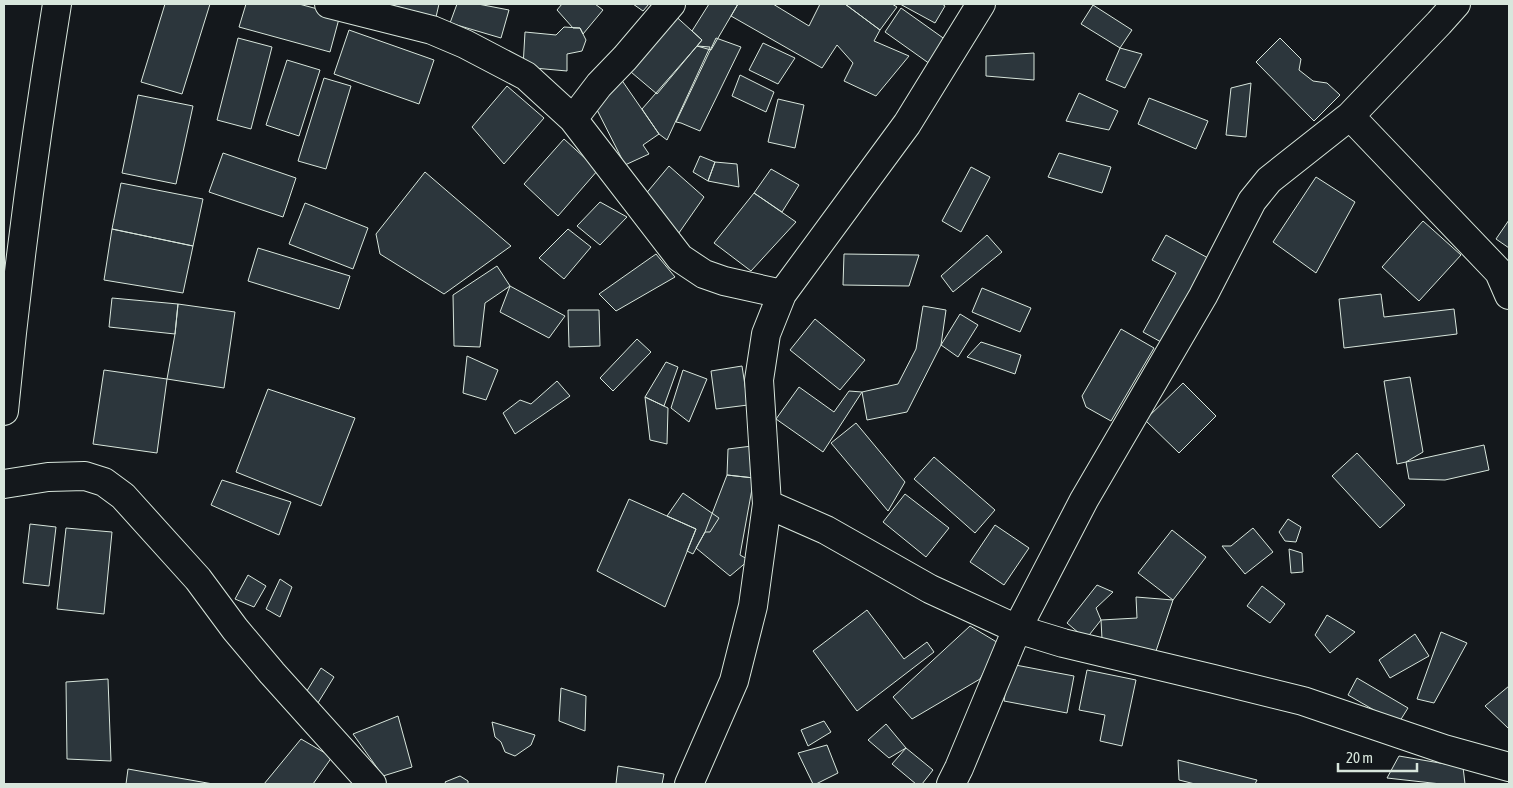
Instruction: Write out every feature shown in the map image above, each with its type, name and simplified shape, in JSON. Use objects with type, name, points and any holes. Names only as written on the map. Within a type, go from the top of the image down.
[{"type":"main road","points":[[4,411],[8,313],[57,4]]},
{"type":"main road","points":[[329,4],[432,30],[465,44],[526,76],[573,119],[680,258],[704,274],[724,281],[782,294]]},
{"type":"main road","points":[[573,119],[599,85],[671,4]]},
{"type":"main road","points":[[689,784],[734,681],[753,606],[767,504],[759,380],[766,334],[782,294],[907,124],[981,4]]},
{"type":"main road","points":[[951,784],[1017,629],[1084,500],[1203,296],[1252,202],[1269,180],[1350,116],[1456,4]]},
{"type":"main road","points":[[1350,116],[1499,272],[1509,295]]},
{"type":"main road","points":[[4,484],[48,477],[85,476],[104,482],[123,496],[198,579],[235,629],[272,673],[372,784]]},
{"type":"main road","points":[[767,504],[826,530],[930,590],[1017,629],[1063,643],[1303,702],[1444,749],[1509,767]]},
{"type":"building","points":[[165,4],[210,4],[182,94],[141,82]]},
{"type":"building","points":[[246,4],[299,4],[340,15],[330,52],[239,27]]},
{"type":"building","points":[[387,4],[439,4],[436,17]]},
{"type":"building","points":[[457,4],[478,4],[509,10],[501,38],[450,23]]},
{"type":"building","points":[[562,4],[595,4],[603,10],[583,34],[580,28],[573,28],[557,10]]},
{"type":"building","points":[[633,4],[649,4],[643,11]]},
{"type":"building","points":[[709,4],[738,4],[711,50],[697,46],[702,40],[692,31]]},
{"type":"building","points":[[738,4],[773,4],[809,26],[820,4],[845,4],[880,30],[874,41],[909,56],[876,96],[844,81],[853,63],[837,45],[822,68],[731,16]]},
{"type":"building","points":[[845,4],[892,4],[897,7],[880,30]]},
{"type":"building","points":[[900,4],[942,4],[945,6],[935,23]]},
{"type":"building","points":[[1093,5],[1132,30],[1120,48],[1081,24]]},
{"type":"building","points":[[901,8],[946,40],[930,64],[885,32]]},
{"type":"building","points":[[671,12],[702,40],[657,94],[625,67]]},
{"type":"building","points":[[564,27],[580,28],[586,40],[582,51],[567,54],[567,71],[523,67],[525,32],[556,35]]},
{"type":"building","points":[[349,30],[434,60],[419,104],[334,74]]},
{"type":"building","points":[[238,38],[272,47],[251,129],[217,120]]},
{"type":"building","points":[[716,38],[741,47],[700,131],[676,122]]},
{"type":"building","points":[[1280,38],[1301,59],[1299,70],[1313,81],[1327,83],[1340,95],[1314,121],[1256,62]]},
{"type":"building","points":[[763,43],[795,58],[778,84],[749,70]]},
{"type":"building","points":[[697,46],[710,47],[667,140],[659,134],[642,109]]},
{"type":"building","points":[[1120,48],[1142,54],[1125,88],[1106,80]]},
{"type":"building","points":[[1034,53],[1034,80],[986,76],[986,56]]},
{"type":"building","points":[[287,60],[320,70],[299,136],[266,125]]},
{"type":"building","points":[[740,75],[774,92],[766,112],[732,96]]},
{"type":"building","points":[[324,78],[351,86],[326,169],[298,161]]},
{"type":"building","points":[[621,79],[659,134],[643,145],[649,154],[625,165],[592,100]]},
{"type":"building","points":[[1251,83],[1246,137],[1226,135],[1231,88]]},
{"type":"building","points":[[507,86],[544,118],[504,164],[472,127]]},
{"type":"building","points":[[1079,93],[1118,111],[1109,130],[1066,121]]},
{"type":"building","points":[[138,95],[193,106],[176,184],[122,173]]},
{"type":"building","points":[[1149,98],[1208,121],[1196,149],[1138,124]]},
{"type":"building","points":[[778,99],[804,105],[795,148],[768,142]]},
{"type":"building","points":[[564,139],[598,170],[558,216],[524,184]]},
{"type":"building","points":[[223,153],[296,178],[283,217],[209,192]]},
{"type":"building","points":[[1059,153],[1111,167],[1102,193],[1048,177]]},
{"type":"building","points":[[700,156],[715,162],[708,181],[693,172]]},
{"type":"building","points":[[715,162],[737,164],[739,187],[708,181]]},
{"type":"building","points":[[669,166],[704,197],[674,240],[639,202]]},
{"type":"building","points":[[971,167],[990,177],[961,232],[942,221]]},
{"type":"building","points":[[771,169],[799,185],[782,212],[754,193]]},
{"type":"building","points":[[425,172],[511,246],[444,294],[380,254],[376,234]]},
{"type":"building","points":[[1316,177],[1355,202],[1316,273],[1273,242]]},
{"type":"building","points":[[121,183],[203,199],[193,246],[112,229]]},
{"type":"building","points":[[754,193],[796,222],[751,271],[714,243]]},
{"type":"building","points":[[600,202],[627,217],[600,245],[577,226]]},
{"type":"building","points":[[305,203],[368,228],[353,269],[289,244]]},
{"type":"building","points":[[1509,220],[1509,248],[1496,239]]},
{"type":"building","points":[[1423,221],[1461,255],[1419,301],[1382,267]]},
{"type":"building","points":[[112,229],[193,246],[183,293],[104,280]]},
{"type":"building","points":[[568,229],[591,247],[564,279],[539,258]]},
{"type":"building","points":[[987,235],[1002,252],[953,292],[941,276]]},
{"type":"building","points":[[1166,235],[1208,258],[1161,342],[1143,332],[1176,273],[1152,260]]},
{"type":"building","points":[[258,248],[350,276],[339,309],[248,281]]},
{"type":"building","points":[[656,254],[675,277],[616,311],[599,294]]},
{"type":"building","points":[[844,254],[919,255],[909,286],[843,285]]},
{"type":"building","points":[[497,266],[510,286],[485,303],[480,347],[454,346],[453,295]]},
{"type":"building","points":[[510,286],[565,316],[549,338],[500,312]]},
{"type":"building","points":[[982,288],[1031,308],[1020,332],[972,312]]},
{"type":"building","points":[[1381,294],[1384,317],[1454,309],[1457,334],[1344,348],[1339,299]]},
{"type":"building","points":[[112,298],[178,304],[175,334],[109,327]]},
{"type":"building","points":[[178,304],[235,312],[224,388],[167,379]]},
{"type":"building","points":[[923,306],[946,310],[941,345],[907,412],[867,420],[862,392],[898,384],[916,349]]},
{"type":"building","points":[[568,310],[599,310],[600,346],[569,347]]},
{"type":"building","points":[[960,314],[978,325],[958,357],[941,345]]},
{"type":"building","points":[[815,319],[865,360],[840,390],[790,350]]},
{"type":"building","points":[[1121,329],[1154,348],[1111,421],[1086,407],[1082,396]]},
{"type":"building","points":[[637,339],[651,352],[613,391],[600,378]]},
{"type":"building","points":[[981,342],[1021,355],[1015,374],[967,357]]},
{"type":"building","points":[[467,356],[498,370],[486,400],[463,393]]},
{"type":"building","points":[[666,362],[678,367],[664,406],[645,397]]},
{"type":"building","points":[[742,366],[748,405],[716,409],[711,371]]},
{"type":"building","points":[[104,370],[167,379],[157,453],[93,444]]},
{"type":"building","points":[[683,370],[707,379],[689,422],[671,408]]},
{"type":"building","points":[[1410,377],[1423,452],[1406,462],[1397,464],[1384,381]]},
{"type":"building","points":[[557,381],[570,396],[515,434],[503,413],[520,400],[531,404]]},
{"type":"building","points":[[1183,383],[1216,416],[1179,453],[1145,420]]},
{"type":"building","points":[[799,387],[834,412],[849,391],[862,392],[823,452],[776,419]]},
{"type":"building","points":[[268,389],[355,418],[321,506],[236,472]]},
{"type":"building","points":[[645,397],[668,408],[667,444],[650,440]]},
{"type":"building","points":[[856,423],[905,482],[888,511],[831,443]]},
{"type":"building","points":[[1484,445],[1489,470],[1445,480],[1409,479],[1406,462]]},
{"type":"building","points":[[752,446],[754,478],[727,475],[728,449]]},
{"type":"building","points":[[1357,453],[1405,505],[1380,528],[1332,476]]},
{"type":"building","points":[[934,457],[995,510],[975,533],[914,479]]},
{"type":"building","points":[[727,475],[754,478],[740,555],[749,560],[730,576],[696,548],[705,532]]},
{"type":"building","points":[[222,480],[291,502],[279,535],[211,505]]},
{"type":"building","points":[[683,493],[719,518],[710,532],[705,532],[693,554],[687,551],[696,529],[667,516]]},
{"type":"building","points":[[905,494],[949,528],[926,557],[883,522]]},
{"type":"building","points":[[629,499],[696,529],[665,607],[597,571]]},
{"type":"building","points":[[1288,519],[1301,527],[1296,542],[1285,541],[1279,532]]},
{"type":"building","points":[[30,524],[56,527],[49,586],[23,583]]},
{"type":"building","points":[[995,525],[1029,548],[1004,585],[970,562]]},
{"type":"building","points":[[66,528],[112,532],[104,614],[57,609]]},
{"type":"building","points":[[1253,528],[1273,552],[1245,574],[1222,546],[1231,546]]},
{"type":"building","points":[[1172,530],[1206,557],[1173,600],[1138,573]]},
{"type":"building","points":[[1289,549],[1302,553],[1303,572],[1291,573]]},
{"type":"building","points":[[248,575],[266,586],[254,607],[235,599]]},
{"type":"building","points":[[280,579],[292,587],[280,617],[266,609]]},
{"type":"building","points":[[1097,585],[1113,592],[1096,608],[1101,620],[1086,639],[1067,623]]},
{"type":"building","points":[[1262,586],[1285,604],[1270,623],[1247,606]]},
{"type":"building","points":[[1136,597],[1173,600],[1155,654],[1102,639],[1101,620],[1137,618]]},
{"type":"building","points":[[867,610],[904,659],[927,642],[934,652],[857,711],[813,651]]},
{"type":"building","points":[[1327,615],[1355,632],[1330,653],[1315,635]]},
{"type":"building","points":[[970,626],[1000,644],[980,679],[912,719],[893,697]]},
{"type":"building","points":[[1441,632],[1467,643],[1434,703],[1417,699]]},
{"type":"building","points":[[1415,634],[1429,656],[1390,678],[1379,660]]},
{"type":"building","points":[[1010,664],[1074,676],[1067,713],[1004,701]]},
{"type":"building","points":[[321,668],[334,677],[316,706],[305,694]]},
{"type":"building","points":[[1087,670],[1136,680],[1122,746],[1100,741],[1105,715],[1079,710]]},
{"type":"building","points":[[1357,678],[1408,708],[1398,724],[1348,695]]},
{"type":"building","points":[[108,679],[111,761],[67,759],[66,682]]},
{"type":"building","points":[[1509,686],[1509,729],[1485,706]]},
{"type":"building","points":[[561,688],[586,696],[585,731],[559,721]]},
{"type":"building","points":[[398,716],[412,767],[383,776],[353,734]]},
{"type":"building","points":[[824,721],[831,732],[808,746],[801,730]]},
{"type":"building","points":[[492,722],[535,735],[531,745],[515,756],[505,752],[501,742],[495,737]]},
{"type":"building","points":[[886,724],[906,748],[889,758],[868,740]]},
{"type":"building","points":[[301,739],[332,757],[313,784],[264,784]]},
{"type":"building","points":[[827,745],[838,773],[813,784],[798,753]]},
{"type":"building","points":[[906,748],[933,770],[922,784],[916,784],[892,764]]},
{"type":"building","points":[[1399,756],[1463,767],[1465,784],[1441,784],[1387,778]]},
{"type":"building","points":[[1178,760],[1257,780],[1255,784],[1195,784],[1179,780]]},
{"type":"building","points":[[618,766],[664,774],[662,784],[616,784]]},
{"type":"building","points":[[128,769],[213,784],[126,784]]},
{"type":"building","points":[[460,776],[468,781],[468,784],[446,784],[445,782]]}]
